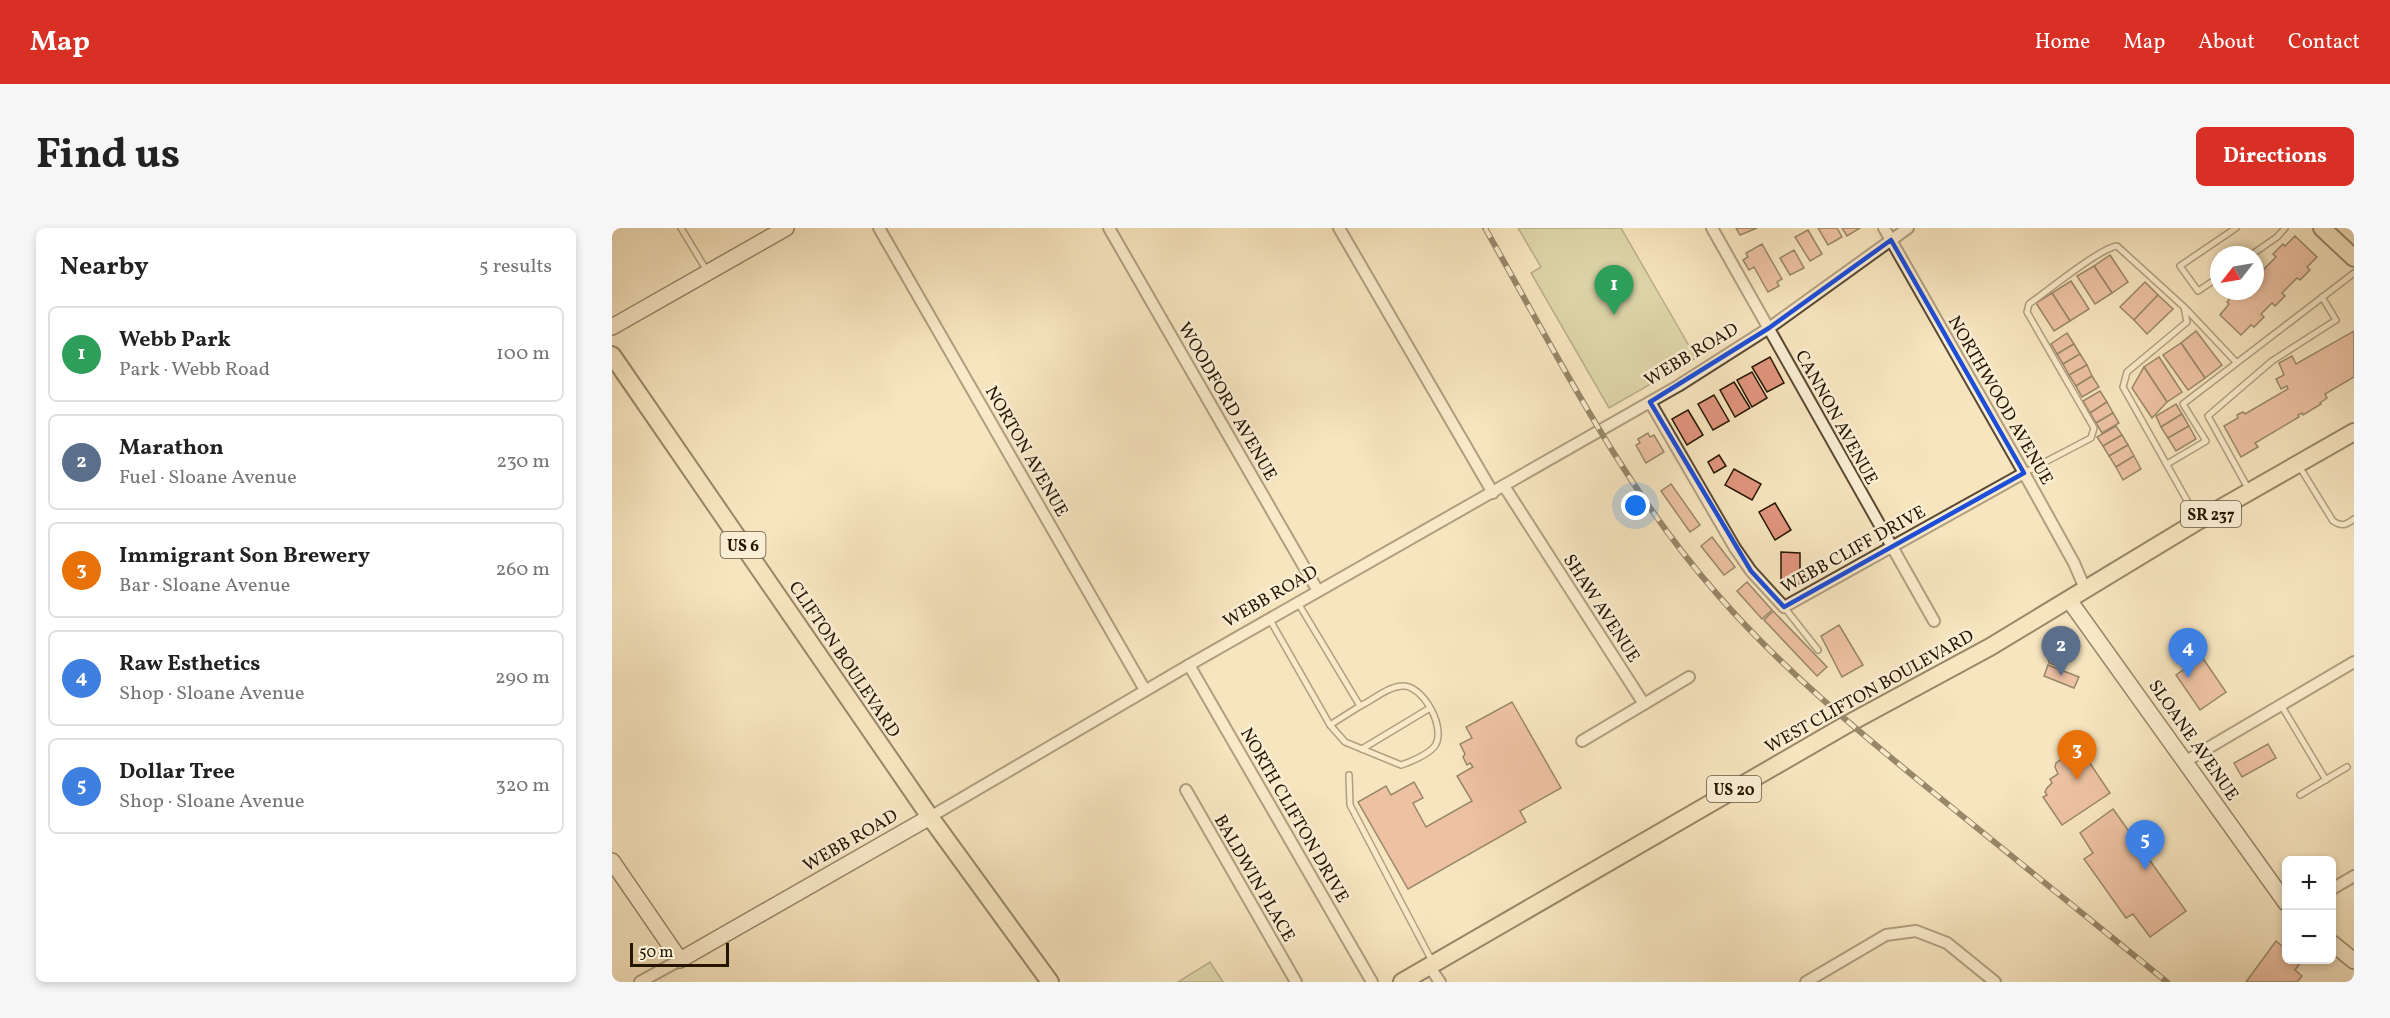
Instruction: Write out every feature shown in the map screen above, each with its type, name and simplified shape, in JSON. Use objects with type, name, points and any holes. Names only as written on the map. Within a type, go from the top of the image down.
[{"type":"main road","points":[[2322,228],[2354,258]]},
{"type":"main road","name":"CLIFTON BOULEVARD","points":[[612,355],[930,817],[1050,982]]},
{"type":"main road","name":"WEST CLIFTON BOULEVARD","points":[[1402,982],[1834,731],[1961,663],[2086,591],[2199,521],[2354,432]]},
{"type":"street","points":[[612,327],[786,228]]},
{"type":"street","name":"NORTON AVENUE","points":[[879,228],[1145,690]]},
{"type":"street","name":"WOODFORD AVENUE","points":[[1108,228],[1318,591]]},
{"type":"street","points":[[1339,228],[1493,493]]},
{"type":"street","name":"CANNON AVENUE","points":[[1712,228],[1934,621]]},
{"type":"street","name":"NORTHWOOD AVENUE","points":[[1884,228],[2024,473],[2074,563],[2086,591]]},
{"type":"street","name":"WEBB ROAD","points":[[640,982],[1650,402],[1769,328],[1908,228]]},
{"type":"street","name":"WEBB CLIFF DRIVE","points":[[1650,402],[1735,548],[1751,571],[1784,608],[2024,473]]},
{"type":"street","name":"SHAW AVENUE","points":[[1503,486],[1644,704]]},
{"type":"street","name":"SLOANE AVENUE","points":[[2069,600],[2282,897]]},
{"type":"street","points":[[2186,761],[2354,662]]},
{"type":"street","name":"NORTH CLIFTON DRIVE","points":[[1189,665],[1372,982]]},
{"type":"street","points":[[1582,741],[1689,677]]},
{"type":"street","name":"BALDWIN PLACE","points":[[1186,790],[1296,982]]},
{"type":"street","points":[[612,861],[680,960]]},
{"type":"street","points":[[2336,886],[2354,876]]},
{"type":"street","points":[[1806,982],[1886,935],[1916,931],[1947,943],[1995,982]]},
{"type":"street","points":[[2336,947],[2354,961]]},
{"type":"street","points":[[1431,965],[1440,982]]},
{"type":"lane","points":[[681,228],[708,272]]},
{"type":"lane","points":[[2210,283],[2198,291],[2180,266],[2236,228]]},
{"type":"lane","points":[[2264,246],[2285,228]]},
{"type":"lane","name":"WEBB CLIFF DRIVE","points":[[2024,473],[2091,438],[2094,428],[2027,312],[2029,304],[2095,256],[2109,247],[2117,246],[2184,308]]},
{"type":"lane","points":[[2167,464],[2206,441],[2183,404],[2354,273]]},
{"type":"lane","points":[[2250,492],[2208,416],[2272,361],[2336,320],[2322,297]]},
{"type":"lane","points":[[2184,308],[2236,362]]},
{"type":"lane","points":[[2184,308],[2187,322],[2127,372],[2123,387],[2199,521]]},
{"type":"lane","points":[[2298,464],[2333,521],[2338,525],[2345,525],[2354,519]]},
{"type":"lane","points":[[1298,603],[1360,706]]},
{"type":"lane","points":[[1784,608],[1818,650]]},
{"type":"lane","points":[[1270,620],[1330,725],[1345,742],[1401,765],[1432,749],[1437,742],[1438,728],[1435,716],[1419,693],[1407,686],[1400,686],[1360,706],[1330,725]]},
{"type":"lane","points":[[2282,705],[2326,780]]},
{"type":"lane","points":[[1362,749],[1430,708]]},
{"type":"lane","points":[[2300,795],[2347,767]]},
{"type":"lane","points":[[1349,775],[1350,805],[1431,965]]},
{"type":"highlighted area","points":[[1891,240],[2024,473],[1784,607],[1751,571],[1650,402],[1769,328]]},
{"type":"green space","points":[[1518,228],[1621,228],[1696,358],[1609,408],[1531,273],[1541,267]]},
{"type":"green space","points":[[1210,962],[1223,982],[1178,982]]},
{"type":"building","points":[[1736,228],[1757,228],[1740,235]]},
{"type":"building","points":[[1818,228],[1837,228],[1842,237],[1828,245]]},
{"type":"building","points":[[1842,228],[1860,228],[1847,236]]},
{"type":"building","points":[[1808,230],[1822,254],[1810,261],[1795,237]]},
{"type":"building","points":[[2295,236],[2317,257],[2307,267],[2310,270],[2300,280],[2297,278],[2282,293],[2285,296],[2275,306],[2272,303],[2261,314],[2264,317],[2241,335],[2220,315],[2229,304],[2227,302],[2229,300],[2264,300],[2264,269],[2276,257],[2273,254],[2283,244],[2285,246]]},
{"type":"building","points":[[1762,244],[1782,279],[1777,282],[1779,286],[1768,292],[1754,267],[1749,270],[1743,260],[1748,257],[1746,253]]},
{"type":"building","points":[[1794,250],[1804,268],[1790,275],[1780,258]]},
{"type":"building","points":[[2110,255],[2128,282],[2112,293],[2094,266]]},
{"type":"building","points":[[2094,266],[2112,293],[2095,304],[2077,276]]},
{"type":"building","points":[[2071,281],[2089,309],[2070,321],[2052,293]]},
{"type":"building","points":[[2145,282],[2158,295],[2134,320],[2120,307]]},
{"type":"building","points":[[2052,293],[2070,321],[2054,331],[2036,303]]},
{"type":"building","points":[[2158,295],[2173,309],[2147,334],[2134,320]]},
{"type":"building","points":[[2196,331],[2222,365],[2205,378],[2181,343]]},
{"type":"building","points":[[2354,331],[2354,377],[2325,394],[2327,398],[2321,404],[2303,415],[2302,413],[2298,415],[2299,417],[2255,443],[2258,447],[2241,457],[2224,426],[2238,418],[2237,415],[2243,412],[2245,414],[2288,389],[2287,386],[2281,389],[2276,379],[2284,375],[2279,363],[2292,356],[2296,364]]},
{"type":"building","points":[[2067,333],[2074,344],[2057,354],[2051,344]]},
{"type":"building","points":[[2181,343],[2205,378],[2188,390],[2163,355]]},
{"type":"building","points":[[2074,344],[2080,354],[2063,364],[2057,354]]},
{"type":"building","points":[[2080,354],[2087,365],[2069,375],[2063,364]]},
{"type":"building","points":[[1770,357],[1784,383],[1767,392],[1752,367]]},
{"type":"building","points":[[2159,357],[2182,392],[2167,402],[2144,367]]},
{"type":"building","points":[[2087,365],[2092,376],[2076,386],[2069,375]]},
{"type":"building","points":[[2144,367],[2167,402],[2152,418],[2132,388]]},
{"type":"building","points":[[1752,372],[1767,398],[1752,407],[1737,380]]},
{"type":"building","points":[[2092,376],[2099,387],[2082,397],[2076,386]]},
{"type":"building","points":[[1734,382],[1750,408],[1735,417],[1720,390]]},
{"type":"building","points":[[2100,391],[2107,402],[2090,413],[2083,401]]},
{"type":"building","points":[[1714,395],[1729,421],[1713,430],[1698,404]]},
{"type":"building","points":[[2107,402],[2113,413],[2096,423],[2090,413]]},
{"type":"building","points":[[2176,404],[2182,414],[2161,427],[2156,416]]},
{"type":"building","points":[[1688,410],[1703,435],[1687,445],[1672,419]]},
{"type":"building","points":[[2113,413],[2119,423],[2102,433],[2096,423]]},
{"type":"building","points":[[2182,414],[2189,426],[2168,438],[2161,427]]},
{"type":"building","points":[[2116,426],[2122,435],[2103,446],[2097,437]]},
{"type":"building","points":[[2189,426],[2196,439],[2176,451],[2168,438]]},
{"type":"building","points":[[1648,433],[1650,437],[1654,435],[1664,452],[1646,463],[1636,445],[1640,443],[1638,439]]},
{"type":"building","points":[[2122,435],[2128,445],[2109,456],[2103,446]]},
{"type":"building","points":[[2128,445],[2134,456],[2116,467],[2109,456]]},
{"type":"building","points":[[1719,455],[1726,466],[1714,473],[1708,462]]},
{"type":"building","points":[[2134,456],[2141,469],[2123,480],[2116,467]]},
{"type":"building","points":[[1734,469],[1761,484],[1752,500],[1725,485]]},
{"type":"building","points":[[1671,484],[1700,525],[1690,532],[1661,491]]},
{"type":"building","points":[[1775,503],[1791,530],[1775,540],[1759,512]]},
{"type":"building","points":[[1712,537],[1735,567],[1724,575],[1701,546]]},
{"type":"building","points":[[1781,552],[1800,553],[1800,584],[1781,584]]},
{"type":"building","points":[[1747,582],[1772,610],[1762,619],[1737,591]]},
{"type":"building","points":[[1773,611],[1827,667],[1817,676],[1764,620]]},
{"type":"building","points":[[1839,625],[1863,665],[1842,677],[1821,636]]},
{"type":"building","points":[[2061,647],[2068,649],[2071,656],[2058,666],[2049,663],[2048,659]]},
{"type":"building","points":[[2202,657],[2226,692],[2200,710],[2176,675]]},
{"type":"building","points":[[2048,665],[2079,677],[2074,688],[2044,676]]},
{"type":"building","points":[[1512,702],[1561,788],[1520,811],[1526,822],[1408,889],[1358,802],[1386,786],[1391,795],[1414,782],[1423,798],[1413,803],[1426,827],[1472,801],[1457,776],[1473,767],[1470,763],[1467,765],[1460,744],[1472,738],[1466,727]]},
{"type":"building","points":[[2268,744],[2276,758],[2242,777],[2234,763]]},
{"type":"building","points":[[2079,747],[2110,793],[2062,825],[2043,797],[2047,795],[2045,792],[2052,783],[2050,779],[2058,774],[2056,763]]},
{"type":"building","points":[[2113,809],[2186,911],[2150,937],[2133,914],[2126,918],[2084,859],[2093,853],[2080,833]]},
{"type":"building","points":[[2276,941],[2282,946],[2282,964],[2300,964],[2295,970],[2302,976],[2297,982],[2246,982]]},
{"type":"railway","points":[[1485,228],[1621,464],[1651,509],[1717,594],[1767,648],[1849,722],[2167,982]]},
{"type":"place","name":"Webb Park","points":[[1614,315]]},
{"type":"place","name":"Marathon","points":[[2061,676]]},
{"type":"place","name":"Raw Esthetics","points":[[2188,678]]},
{"type":"place","name":"Immigrant Son Brewery","points":[[2077,780]]},
{"type":"place","name":"Dollar Tree","points":[[2145,870]]}]
